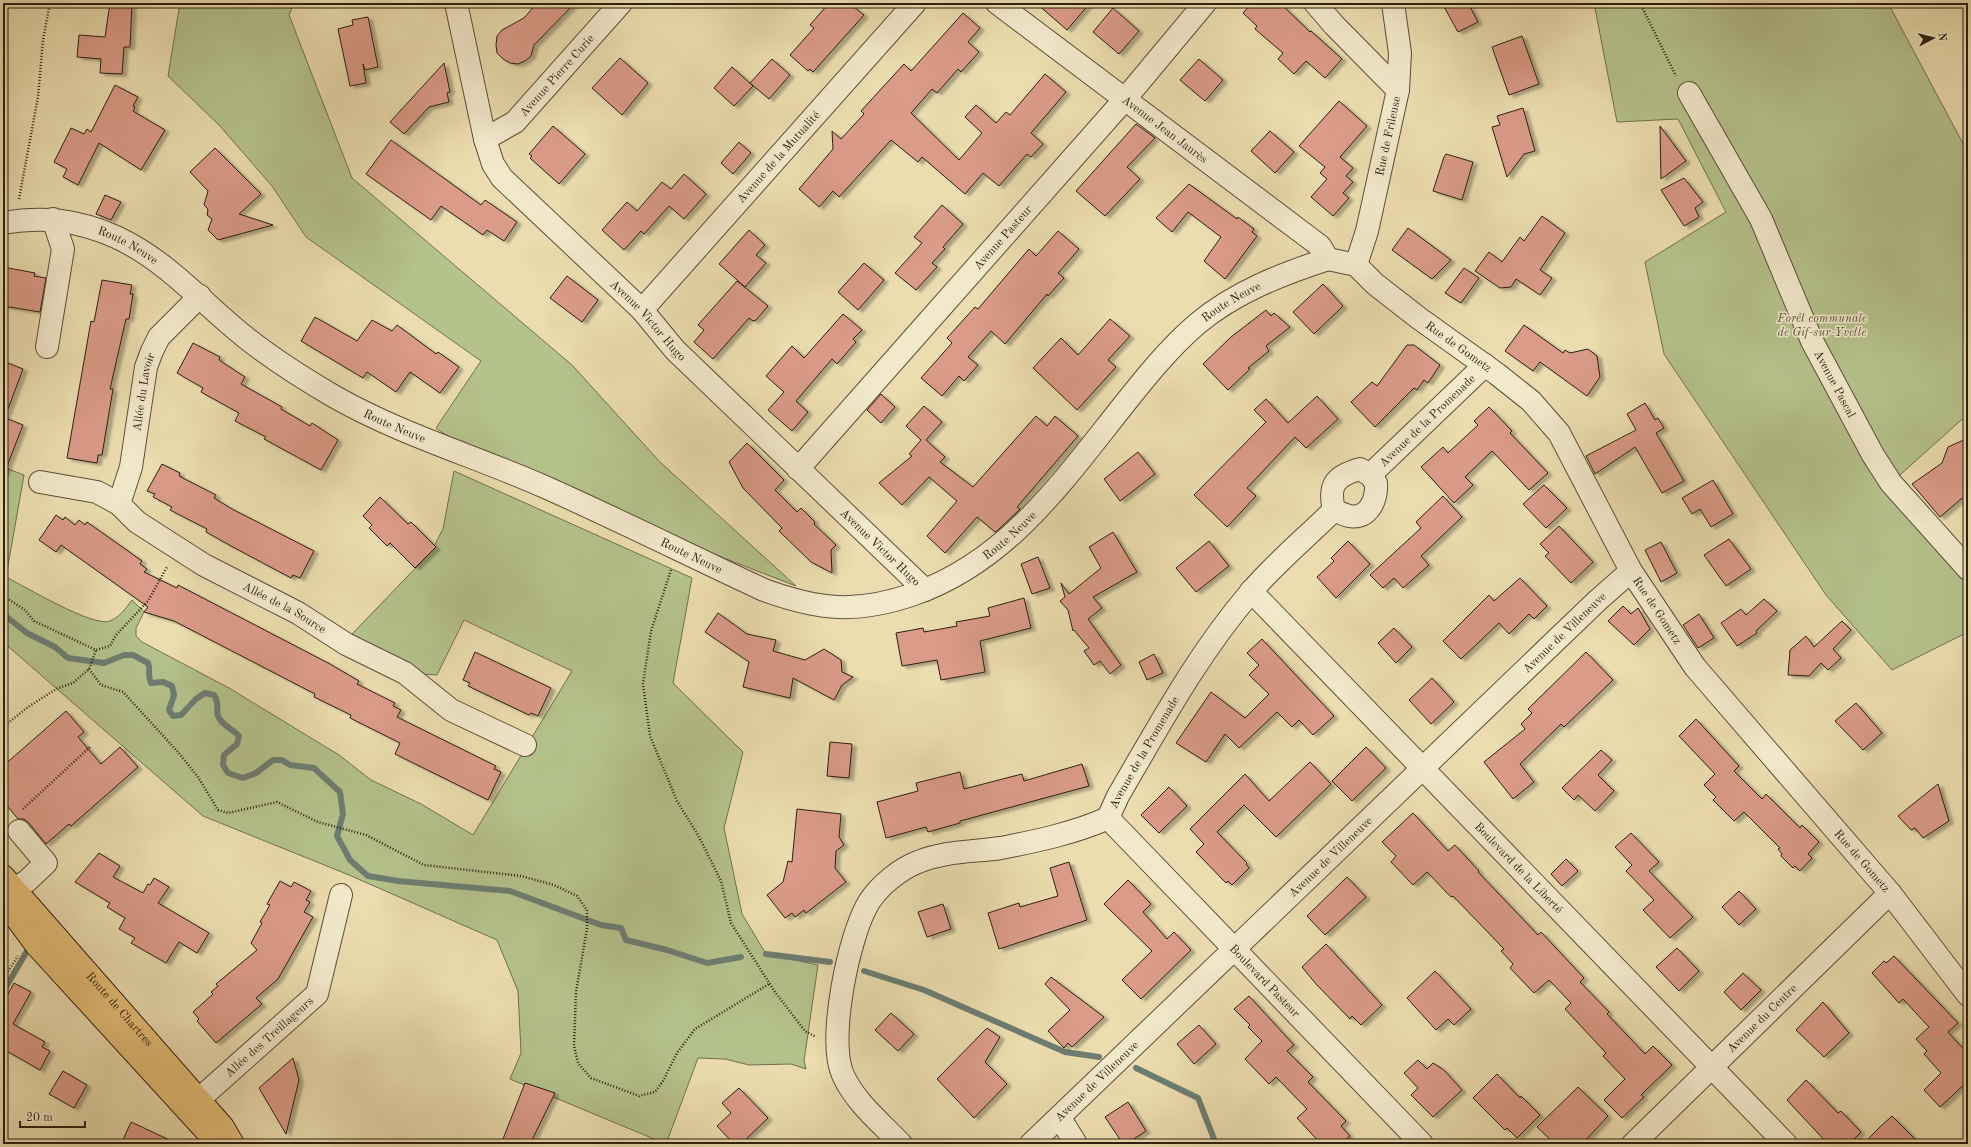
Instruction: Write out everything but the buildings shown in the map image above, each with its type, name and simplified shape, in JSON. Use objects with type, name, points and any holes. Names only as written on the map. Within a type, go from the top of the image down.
[{"type":"main road","name":"Route de Chartres","points":[[6,890],[193,1105],[218,1144]]},
{"type":"main road","name":"Route de Chartres","points":[[193,1105],[223,1126],[233,1144]]},
{"type":"street","name":"Avenue Victor Hugo","points":[[456,3],[485,139],[493,164],[502,178],[642,310],[675,350],[925,590]]},
{"type":"street","name":"Avenue Pierre Curie","points":[[485,139],[515,122],[621,3]]},
{"type":"street","name":"Avenue de la Mutualité","points":[[642,310],[914,3]]},
{"type":"street","name":"Avenue Jean Jaurès","points":[[996,3],[1320,246],[1328,259]]},
{"type":"street","name":"Avenue Pasteur","points":[[798,469],[1125,99],[1205,3]]},
{"type":"street","points":[[1314,3],[1398,90]]},
{"type":"street","name":"Rue de Frileuse","points":[[1356,266],[1367,231],[1398,90],[1400,53],[1393,3]]},
{"type":"street","name":"Avenue Pascal","points":[[1689,93],[1761,219],[1812,341],[1873,455],[1891,483],[1968,569]]},
{"type":"street","name":"Route Neuve","points":[[9,222],[53,219],[62,220],[101,231],[140,249],[161,263],[244,336],[270,356],[301,377],[344,402],[411,434],[544,487],[764,590],[801,603],[846,608],[874,606],[925,590],[967,570],[990,554],[1014,533],[1060,484],[1141,382],[1169,351],[1197,324],[1231,300],[1265,282],[1328,259]]},
{"type":"street","points":[[47,347],[63,249],[53,219]]},
{"type":"street","name":"Rue de Gometz","points":[[1328,259],[1356,266],[1420,319],[1531,401],[1559,433],[1631,571],[1695,667],[1890,893],[1968,995]]},
{"type":"street","name":"Allée du Lavoir","points":[[119,504],[131,467],[146,367],[152,351],[159,337],[200,296]]},
{"type":"street","name":"Avenue de la Promenade","points":[[1370,475],[1484,365]]},
{"type":"street","name":"Avenue de la Promenade","points":[[1360,469],[1370,475],[1376,483],[1377,491],[1369,510],[1360,516],[1349,516],[1334,510],[1332,501],[1333,484],[1340,476],[1360,469]]},
{"type":"street","name":"Allée de la Source","points":[[40,482],[96,492],[119,504],[137,522],[177,549],[204,565],[298,613],[346,644],[405,673],[451,710],[525,745]]},
{"type":"street","name":"Avenue de la Promenade","points":[[901,1144],[855,1095],[843,1075],[837,1048],[842,994],[847,968],[855,935],[869,902],[892,877],[917,862],[948,854],[1001,848],[1047,838],[1088,828],[1108,818],[1118,796],[1195,665],[1251,591],[1334,510]]},
{"type":"street","name":"Avenue de Villeneuve","points":[[1031,1144],[1060,1118],[1598,600],[1631,571]]},
{"type":"street","name":"Boulevard de la Liberté","points":[[1251,591],[1786,1144]]},
{"type":"street","name":"Boulevard Pasteur","points":[[1108,818],[1422,1144]]},
{"type":"street","points":[[6,890],[27,881],[46,863],[20,821]]},
{"type":"street","name":"Avenue du Centre","points":[[1632,1144],[1890,893]]},
{"type":"street","name":"Allée des Treillageurs","points":[[193,1105],[317,994],[341,896]]},
{"type":"street","points":[[1060,1118],[1076,1144]]},
{"type":"path","points":[[9,222],[38,97],[43,40],[50,3]]},
{"type":"path","points":[[1640,3],[1680,82],[1689,93]]},
{"type":"path","points":[[3,593],[25,610],[34,621],[96,650],[110,646],[116,635],[148,601],[177,549]]},
{"type":"path","points":[[668,580],[651,632],[643,684],[650,736],[677,801],[698,834],[721,882],[731,923],[769,984],[805,1031],[837,1048]]},
{"type":"path","points":[[3,727],[28,707],[56,689],[73,683],[90,669],[96,650]]},
{"type":"path","points":[[90,669],[101,686],[123,692],[178,752],[198,777],[218,810],[228,813],[277,802],[318,822],[366,835],[424,865],[521,876],[554,885],[577,896],[587,910],[587,929],[576,992],[574,1046],[578,1063],[591,1078],[639,1096],[655,1092],[663,1081],[677,1053],[695,1029],[769,984]]},
{"type":"path","points":[[20,821],[91,746]]},
{"type":"green space","points":[[180,3],[294,3],[289,15],[352,178],[572,365],[660,462],[796,586],[662,534],[464,448],[436,428],[481,361],[306,237],[272,186],[219,125],[168,76]]},
{"type":"green space","name":"Forêt communale de Gif-sur-Yvette","points":[[1594,3],[1888,3],[1968,153],[1968,414],[1891,483],[1968,569],[1968,632],[1892,670],[1826,595],[1664,354],[1645,262],[1726,212],[1678,119],[1617,122]]},
{"type":"green space","points":[[3,467],[24,475],[6,577],[75,613],[102,621],[110,621],[117,617],[132,600],[144,612],[136,628],[136,636],[142,642],[229,688],[339,755],[371,780],[421,804],[473,835],[572,671],[464,620],[437,675],[405,673],[351,635],[431,552],[443,529],[454,471],[692,578],[673,683],[743,752],[724,828],[742,914],[766,954],[818,965],[804,1061],[806,1069],[791,1064],[749,1065],[725,1059],[698,1058],[666,1144],[510,1079],[521,1053],[518,991],[497,940],[349,875],[203,816],[3,642]]},
{"type":"waterway","points":[[3,614],[27,633],[55,647],[68,658],[104,663],[124,655],[133,655],[148,663],[149,678],[151,683],[163,682],[172,686],[174,695],[169,710],[173,716],[181,715],[196,699],[205,693],[214,695],[218,705],[218,716],[224,724],[239,736],[237,744],[224,755],[223,765],[228,773],[243,778],[256,773],[273,760],[282,760],[290,765],[314,768],[340,792],[343,814],[337,836],[350,860],[368,876],[398,881],[510,891],[601,925],[621,928],[626,940],[667,950],[707,963],[741,957]]},
{"type":"waterway","points":[[3,992],[27,951]]},
{"type":"waterway","points":[[766,954],[830,962]]},
{"type":"waterway","points":[[864,971],[924,990],[1065,1052],[1099,1057]]},
{"type":"waterway","points":[[1136,1068],[1198,1098],[1216,1144]]}]
